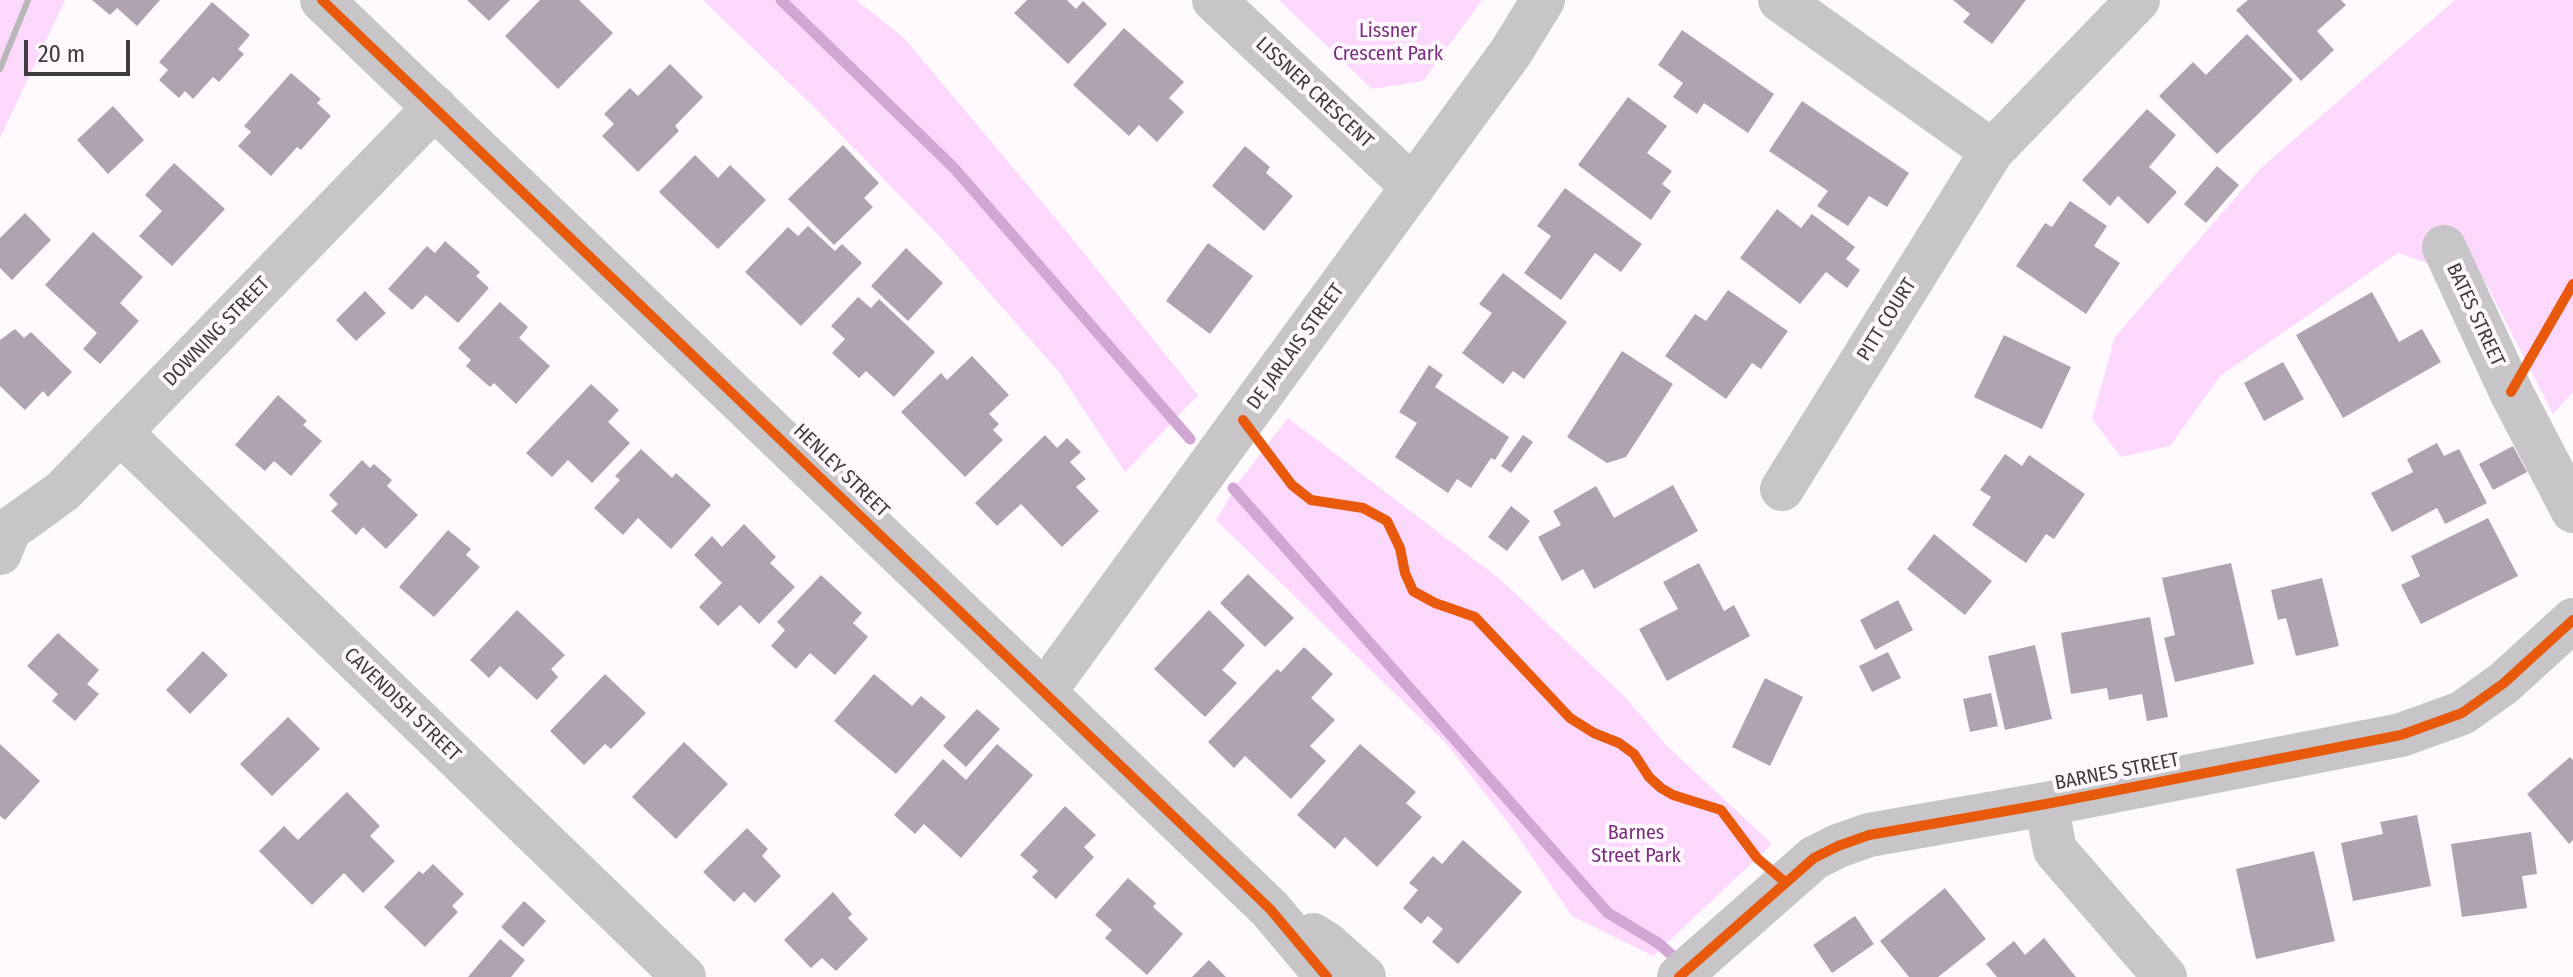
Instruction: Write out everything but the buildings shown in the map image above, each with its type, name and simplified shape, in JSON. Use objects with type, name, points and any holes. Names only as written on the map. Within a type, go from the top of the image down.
[{"type":"street","name":"HENLEY STREET","points":[[322,0],[1270,909],[1327,977]]},
{"type":"street","name":"LISSNER CRESCENT","points":[[1214,0],[1413,187]]},
{"type":"street","name":"DE JARLAIS STREET","points":[[1045,691],[1511,52],[1543,0]]},
{"type":"street","points":[[1780,0],[1992,151]]},
{"type":"street","name":"PITT COURT","points":[[1782,489],[1992,151],[2138,0]]},
{"type":"street","name":"DOWNING STREET","points":[[0,553],[9,530],[63,491],[435,107]]},
{"type":"street","name":"BATES STREET","points":[[2444,247],[2511,392],[2573,511]]},
{"type":"street","name":"CAVENDISH STREET","points":[[120,432],[684,977]]},
{"type":"street","name":"BARNES STREET","points":[[1692,966],[1814,858],[1838,846],[1869,835],[2046,804],[2413,730],[2462,713],[2504,683],[2573,620]]},
{"type":"street","points":[[2046,804],[2055,850],[2165,977]]},
{"type":"street","name":"HENLEY STREET","points":[[1270,909],[1327,944],[1364,977]]},
{"type":"green space","points":[[0,0],[65,0],[0,138]]},
{"type":"green space","points":[[703,0],[856,0],[904,38],[1062,226],[1198,395],[1125,472],[1059,372],[943,240],[814,107]]},
{"type":"green space","name":"Lissner Crescent Park","points":[[1279,0],[1482,0],[1423,81],[1372,89]]},
{"type":"green space","points":[[2455,0],[2573,0],[2573,392],[2553,414],[2486,283],[2398,253],[2220,376],[2170,446],[2121,457],[2092,419],[2115,337],[2261,168]]},
{"type":"green space","name":"Barnes Street Park","points":[[1288,418],[1501,580],[1624,696],[1667,746],[1772,844],[1653,956],[1572,916],[1515,832],[1445,742],[1216,520],[1238,483]]},
{"type":"waterway","points":[[781,0],[954,168],[1190,439]]},
{"type":"waterway","points":[[1233,488],[1608,913],[1658,943],[1682,964]]},
{"type":"railway","points":[[0,69],[28,0]]},
{"type":"cycle path","points":[[322,0],[1270,909],[1327,977]]},
{"type":"cycle path","points":[[2511,392],[2573,284]]},
{"type":"cycle path","points":[[1243,420],[1292,485],[1311,500],[1363,508],[1387,521],[1400,548],[1405,573],[1413,591],[1435,603],[1475,617],[1570,718],[1634,754],[1649,777],[1661,788],[1673,795],[1721,810],[1757,858],[1785,882]]},
{"type":"cycle path","points":[[1679,977],[1814,858],[1838,846],[1869,835],[2401,735],[2462,713],[2504,683],[2573,620]]}]
